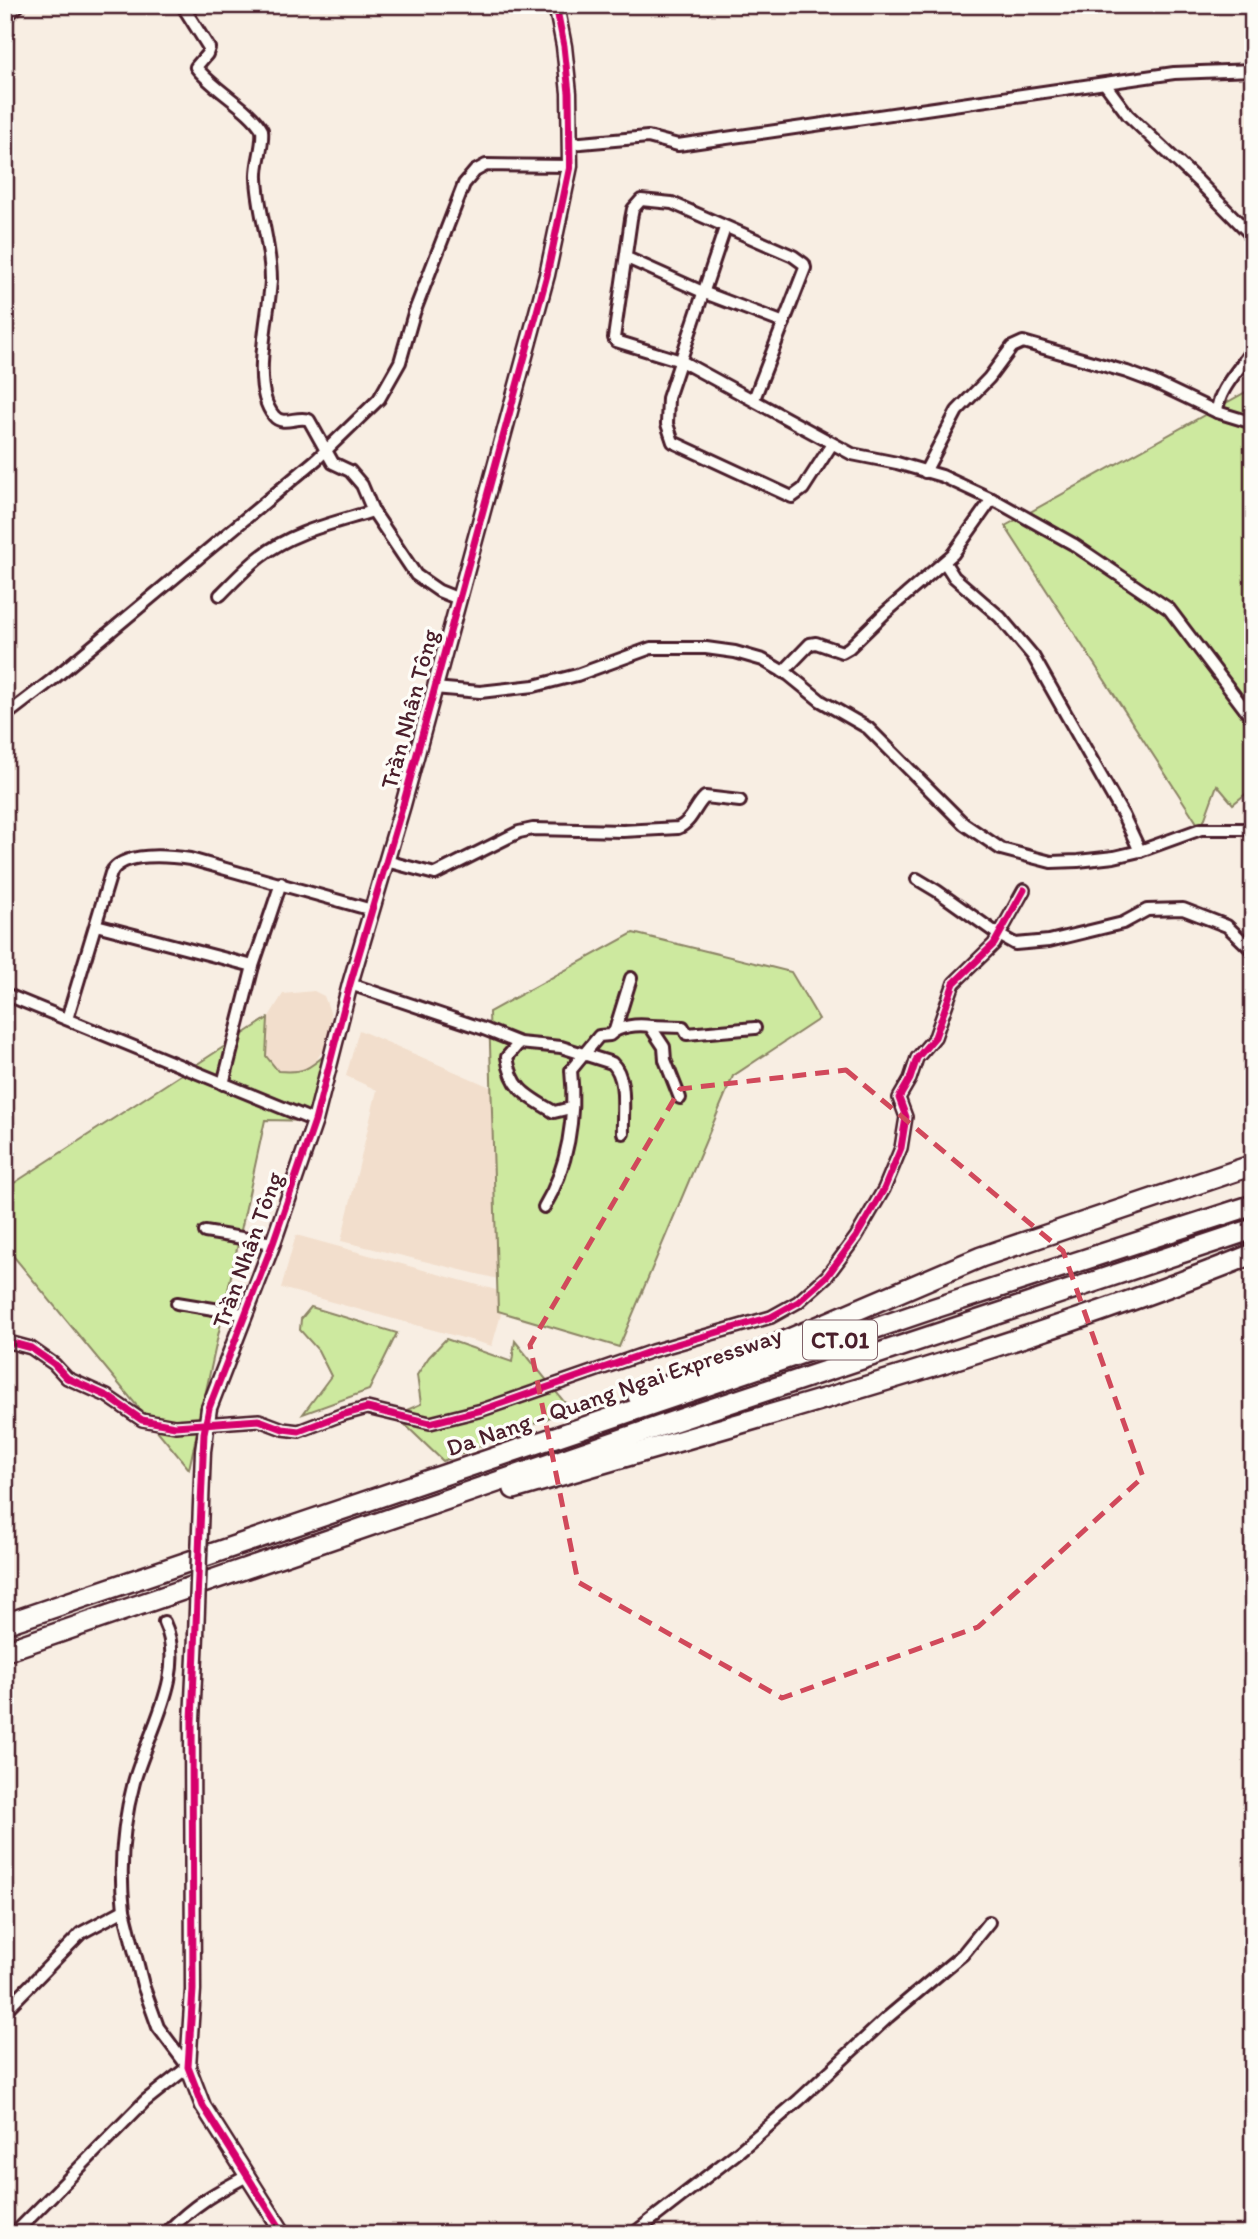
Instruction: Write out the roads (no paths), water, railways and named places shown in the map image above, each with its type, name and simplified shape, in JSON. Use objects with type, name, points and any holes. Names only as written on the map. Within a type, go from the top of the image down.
[{"type":"highway","points":[[427,1477],[754,1354],[981,1257],[1253,1165]]},
{"type":"highway","name":"Da Nang - Quang Ngai Expressway","points":[[427,1477],[1253,1205]]},
{"type":"highway","name":"Da Nang - Quang Ngai Expressway","points":[[448,1504],[970,1322],[1253,1229]]},
{"type":"highway","points":[[448,1504],[895,1378],[1182,1284],[1253,1254]]},
{"type":"highway","name":"CT.01","points":[[5,1624],[321,1517],[427,1477]]},
{"type":"highway","name":"CT.01","points":[[5,1651],[448,1504]]},
{"type":"street","points":[[5,18],[19,5]]},
{"type":"street","name":"Trần Nhân Tông","points":[[188,2067],[193,1990],[192,1721],[203,1451],[209,1408],[273,1243],[315,1121],[350,984],[547,275],[570,166],[569,93],[556,5]]},
{"type":"street","points":[[183,6],[209,48],[196,66],[262,130],[257,175],[271,277],[262,377],[269,408],[275,418],[282,421],[307,418],[335,465],[350,471],[362,485],[373,511],[416,575],[439,591],[459,599]]},
{"type":"street","points":[[570,144],[648,137],[678,145],[1174,73],[1253,70]]},
{"type":"street","points":[[1105,84],[1128,115],[1253,237]]},
{"type":"street","points":[[5,716],[63,671],[325,451],[379,399],[400,362],[414,313],[464,184],[475,171],[486,165],[570,166]]},
{"type":"street","points":[[754,399],[805,268],[804,264],[793,256],[671,203],[641,200],[633,209],[614,338],[620,343],[681,361],[852,454],[942,476],[992,499],[1073,544],[1170,609],[1253,720]]},
{"type":"street","points":[[725,228],[705,293],[674,375],[666,410],[673,442],[792,497],[803,489],[832,444]]},
{"type":"street","points":[[627,258],[705,293],[783,323]]},
{"type":"street","points":[[925,471],[957,411],[989,378],[1012,347],[1023,342],[1154,382],[1217,412],[1253,423]]},
{"type":"street","points":[[1217,412],[1227,386],[1253,347]]},
{"type":"street","points":[[783,672],[810,644],[816,643],[842,652],[849,649],[885,613],[945,563],[967,537],[992,499]]},
{"type":"street","points":[[220,595],[261,556],[284,542],[307,531],[373,511]]},
{"type":"street","points":[[945,563],[954,577],[1000,617],[1033,656],[1124,815],[1140,851]]},
{"type":"street","points":[[434,688],[480,692],[534,686],[576,675],[651,648],[706,648],[735,652],[763,660],[821,701],[868,728],[964,824],[1001,849],[1051,862],[1114,857],[1140,851],[1201,829],[1253,829]]},
{"type":"street","points":[[386,861],[435,874],[519,832],[542,829],[623,831],[678,828],[686,823],[705,797],[740,801]]},
{"type":"street","points":[[67,1019],[111,873],[114,867],[125,860],[162,856],[190,859],[372,911]]},
{"type":"street","points":[[916,878],[1015,944],[1049,941],[1123,923],[1147,910],[1183,909],[1227,926],[1253,951]]},
{"type":"street","points":[[223,1084],[253,966],[281,883]]},
{"type":"street","points":[[5,1340],[31,1348],[54,1364],[67,1378],[107,1396],[142,1420],[175,1426],[259,1420],[283,1429],[299,1431],[367,1408],[420,1422],[438,1422],[482,1410],[652,1351],[771,1317],[814,1289],[856,1237],[884,1189],[901,1148],[906,1117],[899,1098],[910,1079],[917,1058],[935,1037],[954,983],[983,957],[999,935],[1024,890]]},
{"type":"street","points":[[96,925],[253,966]]},
{"type":"street","points":[[544,1207],[558,1185],[560,1167],[568,1150],[573,1087],[571,1070],[599,1036],[610,1035],[615,1030],[631,978]]},
{"type":"street","points":[[350,984],[519,1043],[561,1047],[612,1062],[618,1068],[622,1080],[623,1133]]},
{"type":"street","points":[[5,995],[315,1121]]},
{"type":"street","points":[[615,1030],[642,1024],[683,1027],[688,1034],[755,1028]]},
{"type":"street","points":[[650,1026],[664,1047],[665,1060],[680,1098]]},
{"type":"street","points":[[519,1043],[508,1057],[510,1076],[527,1096],[554,1112],[571,1108]]},
{"type":"street","points":[[205,1232],[273,1243]]},
{"type":"street","points":[[177,1303],[244,1314]]},
{"type":"street","points":[[164,1622],[173,1652],[171,1674],[167,1694],[142,1755],[126,1822],[121,1887],[124,1910],[143,1985],[158,2027],[188,2067],[203,2106],[284,2234]]},
{"type":"street","points":[[5,2011],[81,1933],[124,1910]]},
{"type":"street","points":[[633,2234],[799,2101],[888,2017],[963,1954],[989,1922]]},
{"type":"street","points":[[14,2234],[145,2101],[188,2067]]},
{"type":"street","points":[[167,2232],[191,2208],[247,2176]]}]
